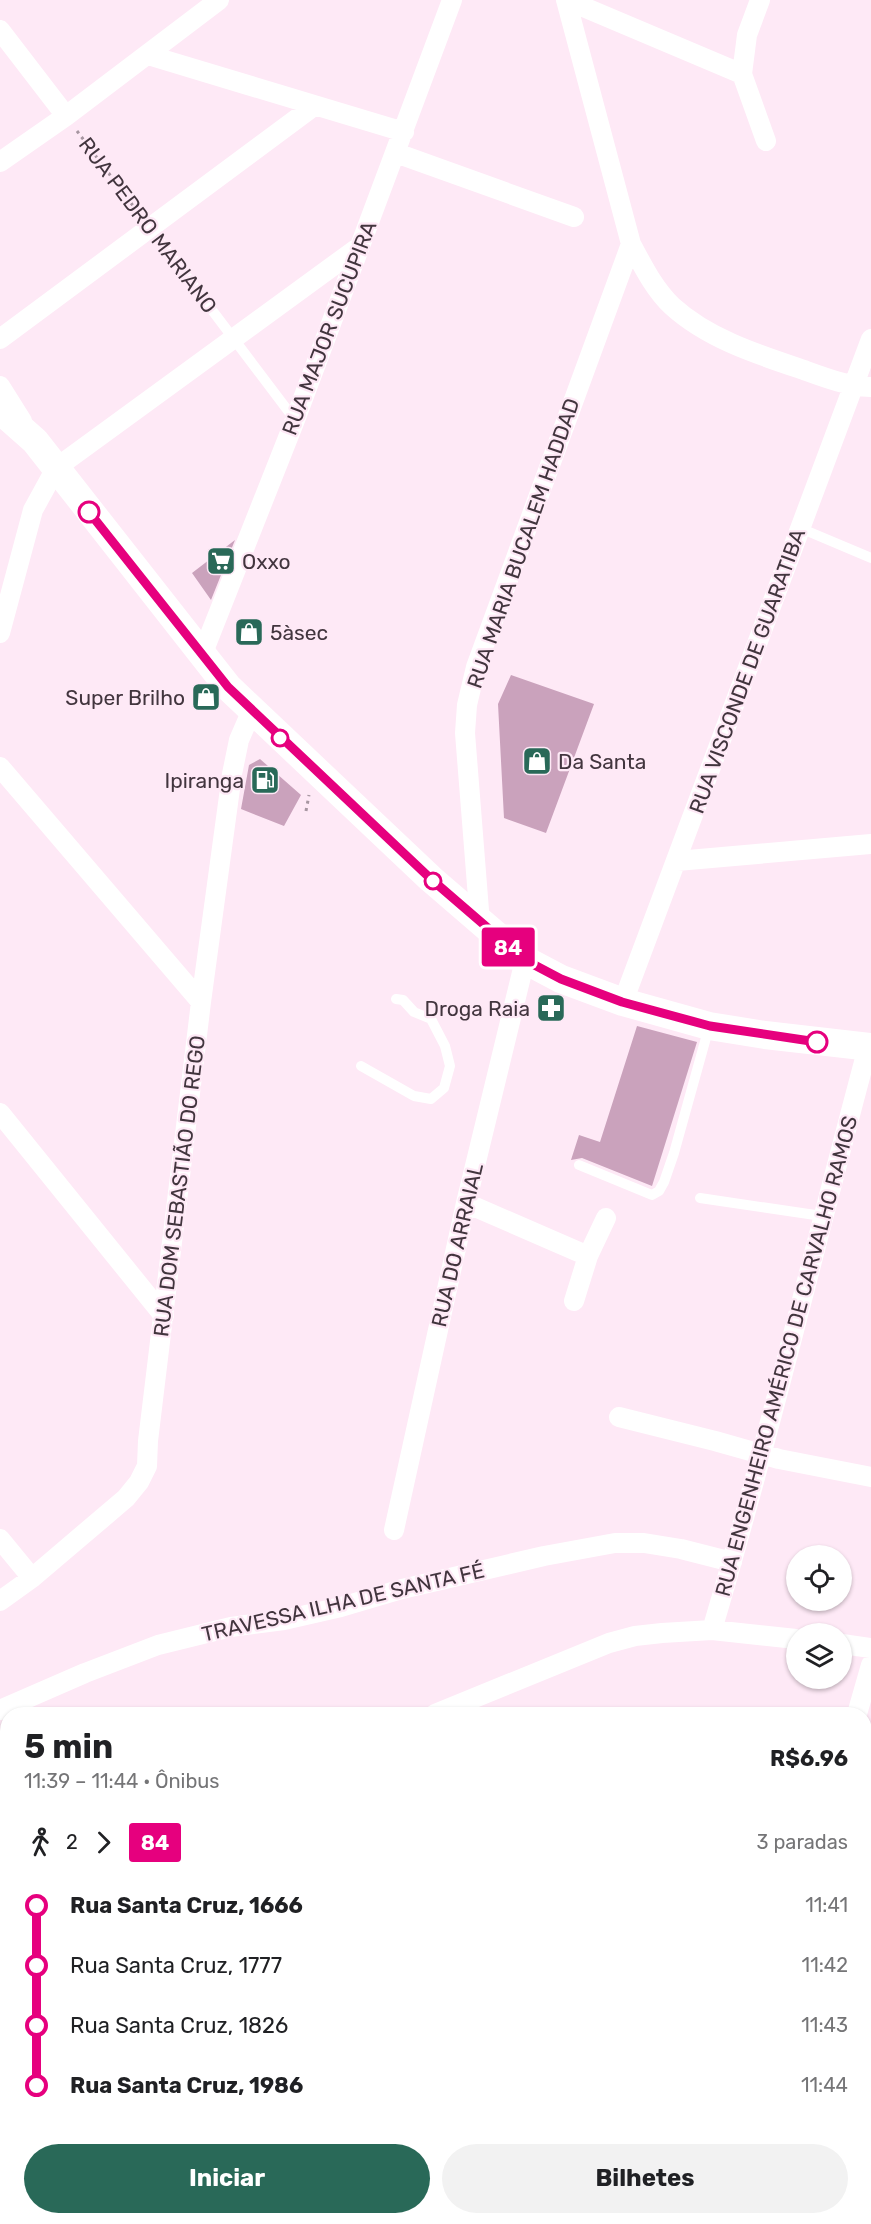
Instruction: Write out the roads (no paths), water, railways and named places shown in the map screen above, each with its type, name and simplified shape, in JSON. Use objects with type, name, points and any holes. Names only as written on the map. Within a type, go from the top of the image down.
[{"type":"main road","points":[[0,410],[35,441],[228,687],[431,879],[525,960],[561,979],[622,1002],[710,1026],[870,1047]]},
{"type":"street","points":[[0,162],[66,117],[219,0]]},
{"type":"street","name":"RUA MAJOR SUCUPIRA","points":[[202,656],[295,420],[452,0]]},
{"type":"street","points":[[567,0],[742,74]]},
{"type":"street","points":[[567,0],[631,244],[650,280],[671,305],[700,326],[754,354],[862,387]]},
{"type":"street","points":[[760,0],[747,34],[742,74],[765,141]]},
{"type":"street","name":"RUA PEDRO MARIANO","points":[[0,30],[66,117]]},
{"type":"street","points":[[148,55],[404,132]]},
{"type":"street","points":[[0,339],[314,106]]},
{"type":"street","points":[[396,153],[574,217]]},
{"type":"street","name":"RUA MARIA BUCALEM HADDAD","points":[[480,923],[465,734],[467,705],[476,667],[631,244]]},
{"type":"street","points":[[0,633],[33,510],[56,468],[359,247]]},
{"type":"street","name":"RUA VISCONDE DE GUARATIBA","points":[[622,1002],[677,861],[800,528],[862,387],[871,339]]},
{"type":"street","points":[[0,386],[35,441]]},
{"type":"street","name":"RUA DOM SEBASTIÃO DO REGO","points":[[0,1601],[32,1578],[126,1498],[139,1482],[147,1466],[148,1441],[201,1002],[235,756],[252,710]]},
{"type":"street","points":[[0,767],[201,1002]]},
{"type":"street","points":[[677,861],[871,844]]},
{"type":"street","name":"RUA DO ARRAIAL","points":[[394,1530],[466,1203],[525,960]]},
{"type":"street","name":"RUA ENGENHEIRO AMÉRICO DE CARVALHO RAMOS","points":[[712,1630],[762,1454],[822,1216],[870,1047]]},
{"type":"street","points":[[0,1113],[164,1316]]},
{"type":"street","points":[[466,1203],[588,1256]]},
{"type":"street","points":[[574,1301],[588,1256],[606,1218]]},
{"type":"street","points":[[619,1417],[762,1454],[871,1477]]},
{"type":"street","points":[[0,1539],[32,1578]]},
{"type":"street","name":"TRAVESSA ILHA DE SANTA FÉ","points":[[7,1707],[85,1673],[158,1645],[231,1627],[284,1620],[341,1607],[402,1589],[544,1556],[615,1543],[644,1543],[681,1549],[732,1562]]},
{"type":"street","points":[[457,1707],[609,1643],[635,1636],[712,1630],[786,1639]]},
{"type":"street","points":[[852,1645],[871,1648]]},
{"type":"street","points":[[859,1707],[871,1665]]},
{"type":"lane","name":"RUA PEDRO MARIANO","points":[[150,228],[295,420]]},
{"type":"lane","points":[[800,528],[871,558]]},
{"type":"lane","points":[[361,1066],[414,1096],[431,1099],[444,1088],[450,1066],[445,1046],[435,1026],[431,1019],[414,1012],[403,1000],[396,999]]},
{"type":"lane","points":[[579,1166],[652,1195],[659,1191],[674,1153],[710,1026]]},
{"type":"lane","points":[[700,1198],[822,1216]]},
{"type":"place","name":"Oxxo","points":[[221,561]]},
{"type":"place","name":"5àsec","points":[[249,632]]},
{"type":"place","name":"Super Brilho","points":[[206,697]]},
{"type":"place","name":"Da Santa","points":[[537,761]]},
{"type":"place","name":"Ipiranga","points":[[265,780]]},
{"type":"place","name":"Droga Raia","points":[[551,1008]]}]
